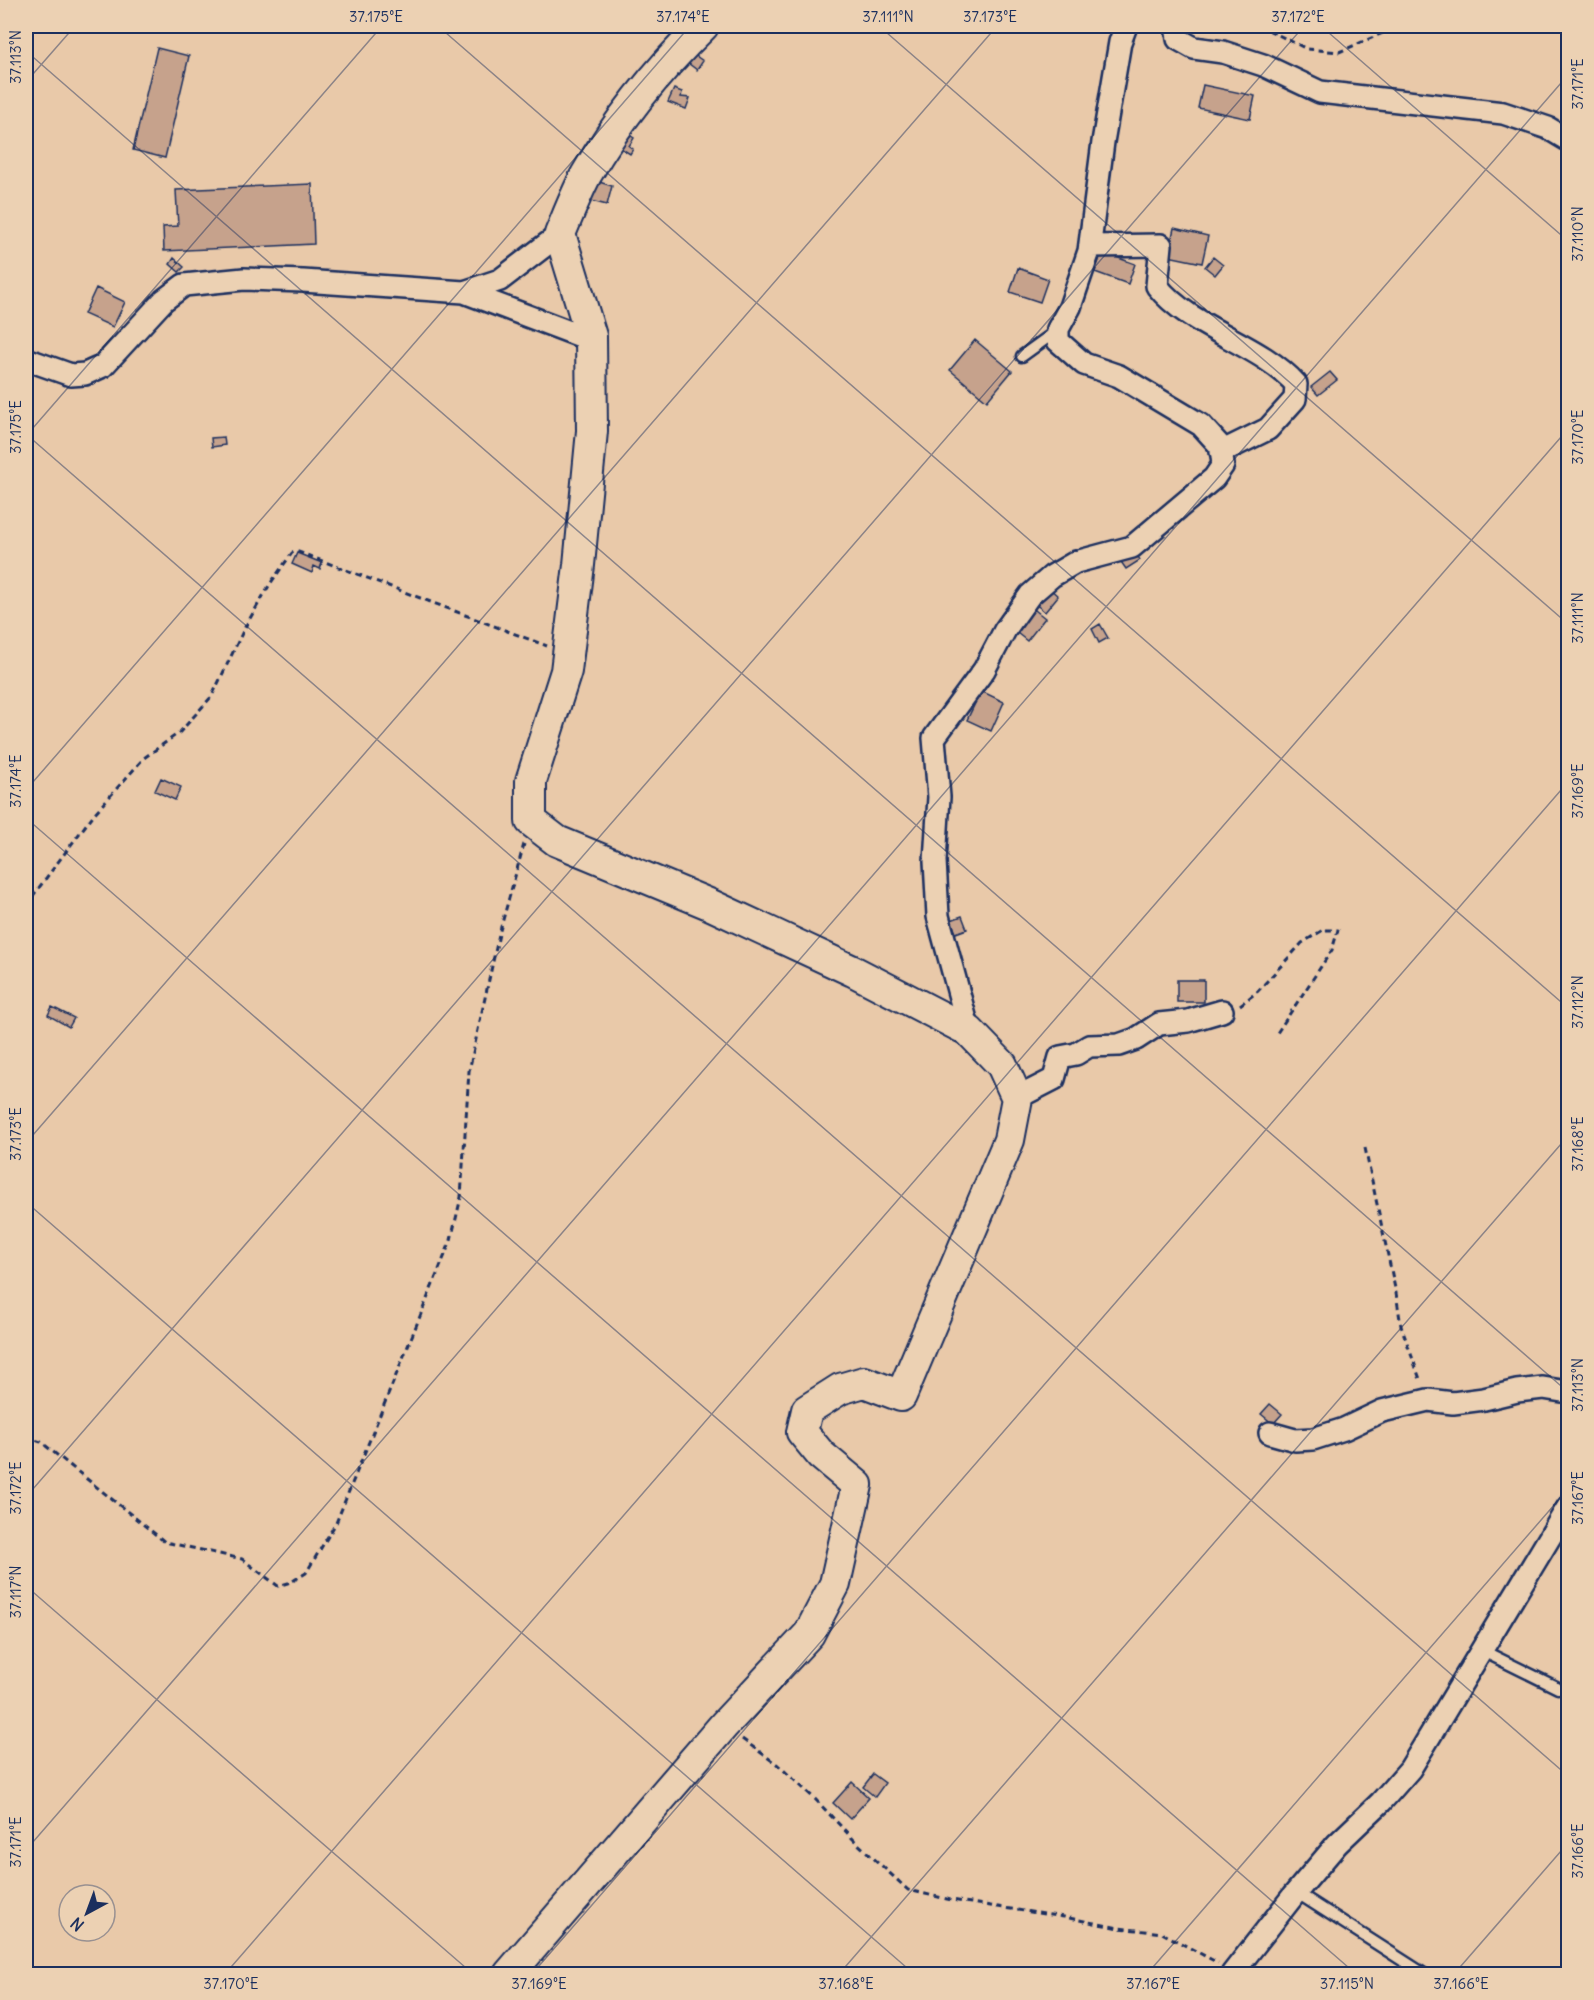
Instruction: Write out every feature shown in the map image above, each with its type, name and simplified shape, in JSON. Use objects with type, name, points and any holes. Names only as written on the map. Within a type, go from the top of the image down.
[{"type":"street","points":[[464,292],[500,280],[560,234],[586,176],[627,114],[670,58],[703,26]]},
{"type":"street","points":[[969,1031],[938,916],[935,861],[939,797],[934,738],[984,670],[1005,630],[1030,595],[1052,576],[1076,562],[1132,547],[1214,478],[1222,465],[1221,447],[1201,425],[1119,376],[1084,364],[1058,341],[1058,329],[1070,306],[1089,246],[1103,142],[1120,42],[1126,26]]},
{"type":"street","points":[[1176,26],[1178,39],[1194,48],[1222,52],[1263,65],[1320,92],[1503,113],[1548,128],[1569,140]]},
{"type":"street","points":[[508,1974],[724,1725],[809,1634],[835,1584],[857,1485],[821,1455],[802,1432],[807,1410],[840,1389],[864,1382],[901,1396],[1009,1140],[1017,1098],[1002,1065],[969,1031],[853,971],[709,904],[557,841],[531,821],[531,781],[566,671],[569,652],[592,431],[591,340],[560,234]]},
{"type":"street","points":[[1089,246],[1161,244],[1157,286],[1165,297],[1284,371],[1296,384],[1295,399],[1268,429],[1221,452]]},
{"type":"street","points":[[26,359],[70,375],[85,374],[103,366],[164,300],[184,285],[244,279],[464,292],[591,340]]},
{"type":"street","points":[[1017,1098],[1054,1079],[1060,1057],[1076,1054],[1089,1046],[1119,1045],[1136,1039],[1159,1024],[1188,1021],[1222,1011]]},
{"type":"street","points":[[1270,1433],[1295,1440],[1313,1439],[1344,1429],[1382,1411],[1428,1400],[1453,1403],[1543,1388],[1569,1392]]},
{"type":"street","points":[[1233,1973],[1337,1844],[1381,1802],[1410,1769],[1569,1507]]},
{"type":"lane","points":[[1022,356],[1058,329]]},
{"type":"lane","points":[[1481,1650],[1558,1688]]},
{"type":"lane","points":[[1296,1892],[1425,1974]]},
{"type":"path","points":[[1260,26],[1307,49],[1339,52],[1399,26]]},
{"type":"path","points":[[26,905],[94,814],[144,758],[180,732],[212,696],[245,627],[270,584],[296,551],[534,643],[569,652]]},
{"type":"path","points":[[26,1437],[41,1443],[165,1542],[242,1559],[278,1586],[291,1582],[306,1573],[336,1523],[451,1240],[461,1197],[469,1071],[499,934],[531,821]]},
{"type":"path","points":[[1222,1011],[1238,1006],[1257,992],[1302,943],[1323,930],[1338,930],[1332,950],[1277,1033]]},
{"type":"path","points":[[1365,1148],[1392,1270],[1401,1326],[1428,1400]]},
{"type":"path","points":[[724,1725],[785,1772],[908,1890],[951,1900],[1162,1933],[1233,1973]]},
{"type":"building","points":[[157,48],[189,56],[165,158],[133,150]]},
{"type":"building","points":[[690,52],[703,61],[697,70],[684,60]]},
{"type":"building","points":[[1203,85],[1255,96],[1250,119],[1198,108]]},
{"type":"building","points":[[674,89],[682,92],[681,97],[690,98],[686,109],[668,102]]},
{"type":"building","points":[[628,134],[634,138],[629,146],[633,149],[630,154],[619,147]]},
{"type":"building","points":[[596,181],[612,186],[607,205],[591,201]]},
{"type":"building","points":[[312,184],[314,244],[164,251],[163,227],[178,226],[176,190]]},
{"type":"building","points":[[1174,228],[1208,236],[1202,263],[1168,256]]},
{"type":"building","points":[[1102,252],[1135,264],[1128,284],[1095,272]]},
{"type":"building","points":[[1213,257],[1223,265],[1215,275],[1205,267]]},
{"type":"building","points":[[174,258],[184,267],[179,272],[170,264]]},
{"type":"building","points":[[1018,268],[1048,279],[1040,302],[1010,292]]},
{"type":"building","points":[[96,288],[125,302],[113,327],[84,314]]},
{"type":"building","points":[[975,340],[1012,371],[987,401],[950,370]]},
{"type":"building","points":[[1330,372],[1337,380],[1318,395],[1311,387]]},
{"type":"building","points":[[224,437],[225,445],[212,447],[211,438]]},
{"type":"building","points":[[297,553],[322,563],[320,569],[314,566],[312,573],[292,564]]},
{"type":"building","points":[[1136,553],[1140,560],[1126,569],[1119,559],[1124,556],[1126,560]]},
{"type":"building","points":[[1048,587],[1058,596],[1045,612],[1034,603]]},
{"type":"building","points":[[1030,606],[1045,618],[1027,641],[1012,629]]},
{"type":"building","points":[[1100,624],[1108,638],[1099,643],[1092,629]]},
{"type":"building","points":[[981,691],[1004,702],[991,731],[967,720]]},
{"type":"building","points":[[161,778],[181,787],[175,800],[155,791]]},
{"type":"building","points":[[962,916],[967,929],[956,933],[951,920]]},
{"type":"building","points":[[1177,980],[1204,980],[1204,1002],[1177,1002]]},
{"type":"building","points":[[52,1007],[74,1018],[69,1027],[48,1015]]},
{"type":"building","points":[[1270,1404],[1282,1414],[1273,1424],[1261,1414]]},
{"type":"building","points":[[873,1774],[885,1783],[875,1797],[863,1787]]},
{"type":"building","points":[[852,1782],[869,1798],[850,1819],[833,1803]]}]
